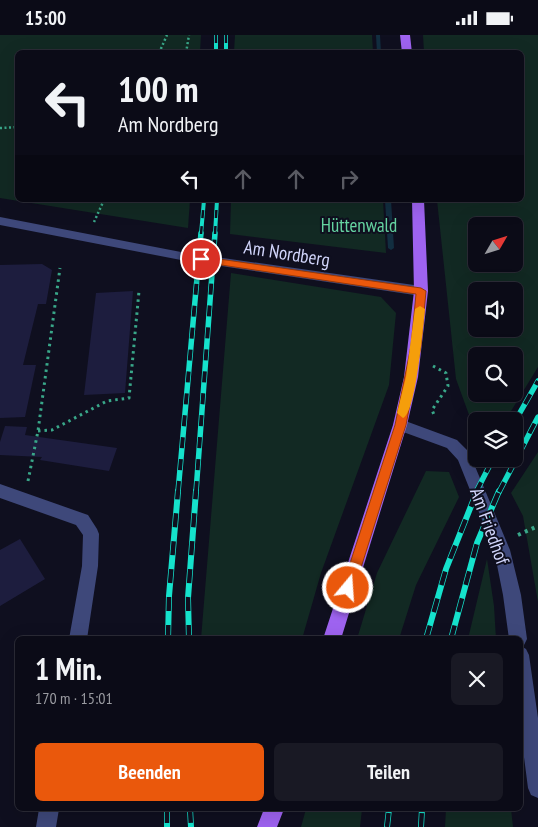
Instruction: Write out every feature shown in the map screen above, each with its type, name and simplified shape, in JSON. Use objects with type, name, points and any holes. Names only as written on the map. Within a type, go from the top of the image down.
[{"type":"main road","points":[[405,35],[407,50]]},
{"type":"main road","points":[[333,636],[400,425],[416,346],[421,291],[418,202]]},
{"type":"main road","points":[[267,827],[273,811]]},
{"type":"street","name":"Am Nordberg","points":[[0,221],[182,256],[421,291]]},
{"type":"street","name":"Am Friedhof","points":[[400,425],[452,444],[464,455],[502,550],[512,595],[518,636]]},
{"type":"street","points":[[0,491],[82,520],[91,534],[90,566],[78,636]]},
{"type":"street","points":[[523,677],[538,788]]},
{"type":"street","points":[[46,827],[49,811]]},
{"type":"path","points":[[160,50],[167,35]]},
{"type":"path","points":[[187,50],[190,35]]},
{"type":"path","points":[[0,128],[15,127]]},
{"type":"path","points":[[86,237],[103,202]]},
{"type":"path","points":[[25,499],[38,431],[60,268]]},
{"type":"path","points":[[38,431],[52,431],[107,401],[130,398],[140,291]]},
{"type":"green space","points":[[0,35],[201,35],[200,50],[15,50],[15,200],[0,198]]},
{"type":"green space","points":[[235,35],[372,35],[373,50],[234,50]]},
{"type":"green space","name":"Hüttenwald","points":[[423,35],[538,35],[538,367],[523,392],[523,347],[468,347],[468,402],[517,402],[510,412],[468,412],[456,379],[437,202],[524,202],[524,50],[424,50]]},
{"type":"green space","points":[[25,202],[190,202],[188,228]]},
{"type":"green space","name":"Hüttenwald","points":[[231,202],[383,202],[386,253],[230,234]]},
{"type":"green space","points":[[231,273],[381,297],[396,313],[389,385],[321,573],[303,636],[201,636]]},
{"type":"green space","points":[[538,452],[538,602],[523,516],[511,493]]},
{"type":"green space","points":[[426,471],[449,472],[459,497],[416,585],[400,636],[358,636],[377,573]]},
{"type":"green space","points":[[487,559],[494,606],[496,636],[469,636]]},
{"type":"green space","points":[[305,811],[362,811],[360,827],[301,827]]},
{"type":"green space","points":[[446,811],[511,811],[513,827],[445,827]]},
{"type":"building","points":[[42,264],[52,270],[46,304],[38,304],[23,365],[36,365],[25,417],[0,418],[0,265]]},
{"type":"building","points":[[133,291],[125,393],[84,395],[96,293]]},
{"type":"building","points":[[5,426],[27,427],[25,435],[117,448],[109,471],[40,460],[42,457],[0,455],[0,442]]},
{"type":"building","points":[[20,539],[45,579],[0,606],[0,550]]},
{"type":"waterway","points":[[378,35],[379,50]]},
{"type":"waterway","points":[[388,202],[391,248]]},
{"type":"railway","points":[[216,35],[216,50]]},
{"type":"railway","points":[[226,35],[226,50]]},
{"type":"railway","points":[[201,234],[204,202]]},
{"type":"railway","points":[[215,234],[217,202]]},
{"type":"railway","points":[[178,492],[201,233]]},
{"type":"railway","points":[[196,492],[215,233]]},
{"type":"railway","points":[[520,412],[538,381]]},
{"type":"railway","points":[[499,492],[538,417]]},
{"type":"railway","points":[[476,492],[489,467]]},
{"type":"railway","points":[[168,636],[169,596],[178,491]]},
{"type":"railway","points":[[189,636],[188,598],[196,491]]},
{"type":"railway","points":[[427,636],[446,569],[477,491]]},
{"type":"railway","points":[[452,636],[477,543],[499,491]]},
{"type":"railway","points":[[167,811],[167,827]]},
{"type":"railway","points":[[190,811],[191,827]]},
{"type":"railway","points":[[387,827],[389,811]]},
{"type":"railway","points":[[421,827],[422,811]]},
{"type":"slow traffic","points":[[403,413],[411,377],[420,309]]},
{"type":"route","points":[[201,259],[421,291],[416,346],[400,425],[348,588]]}]
